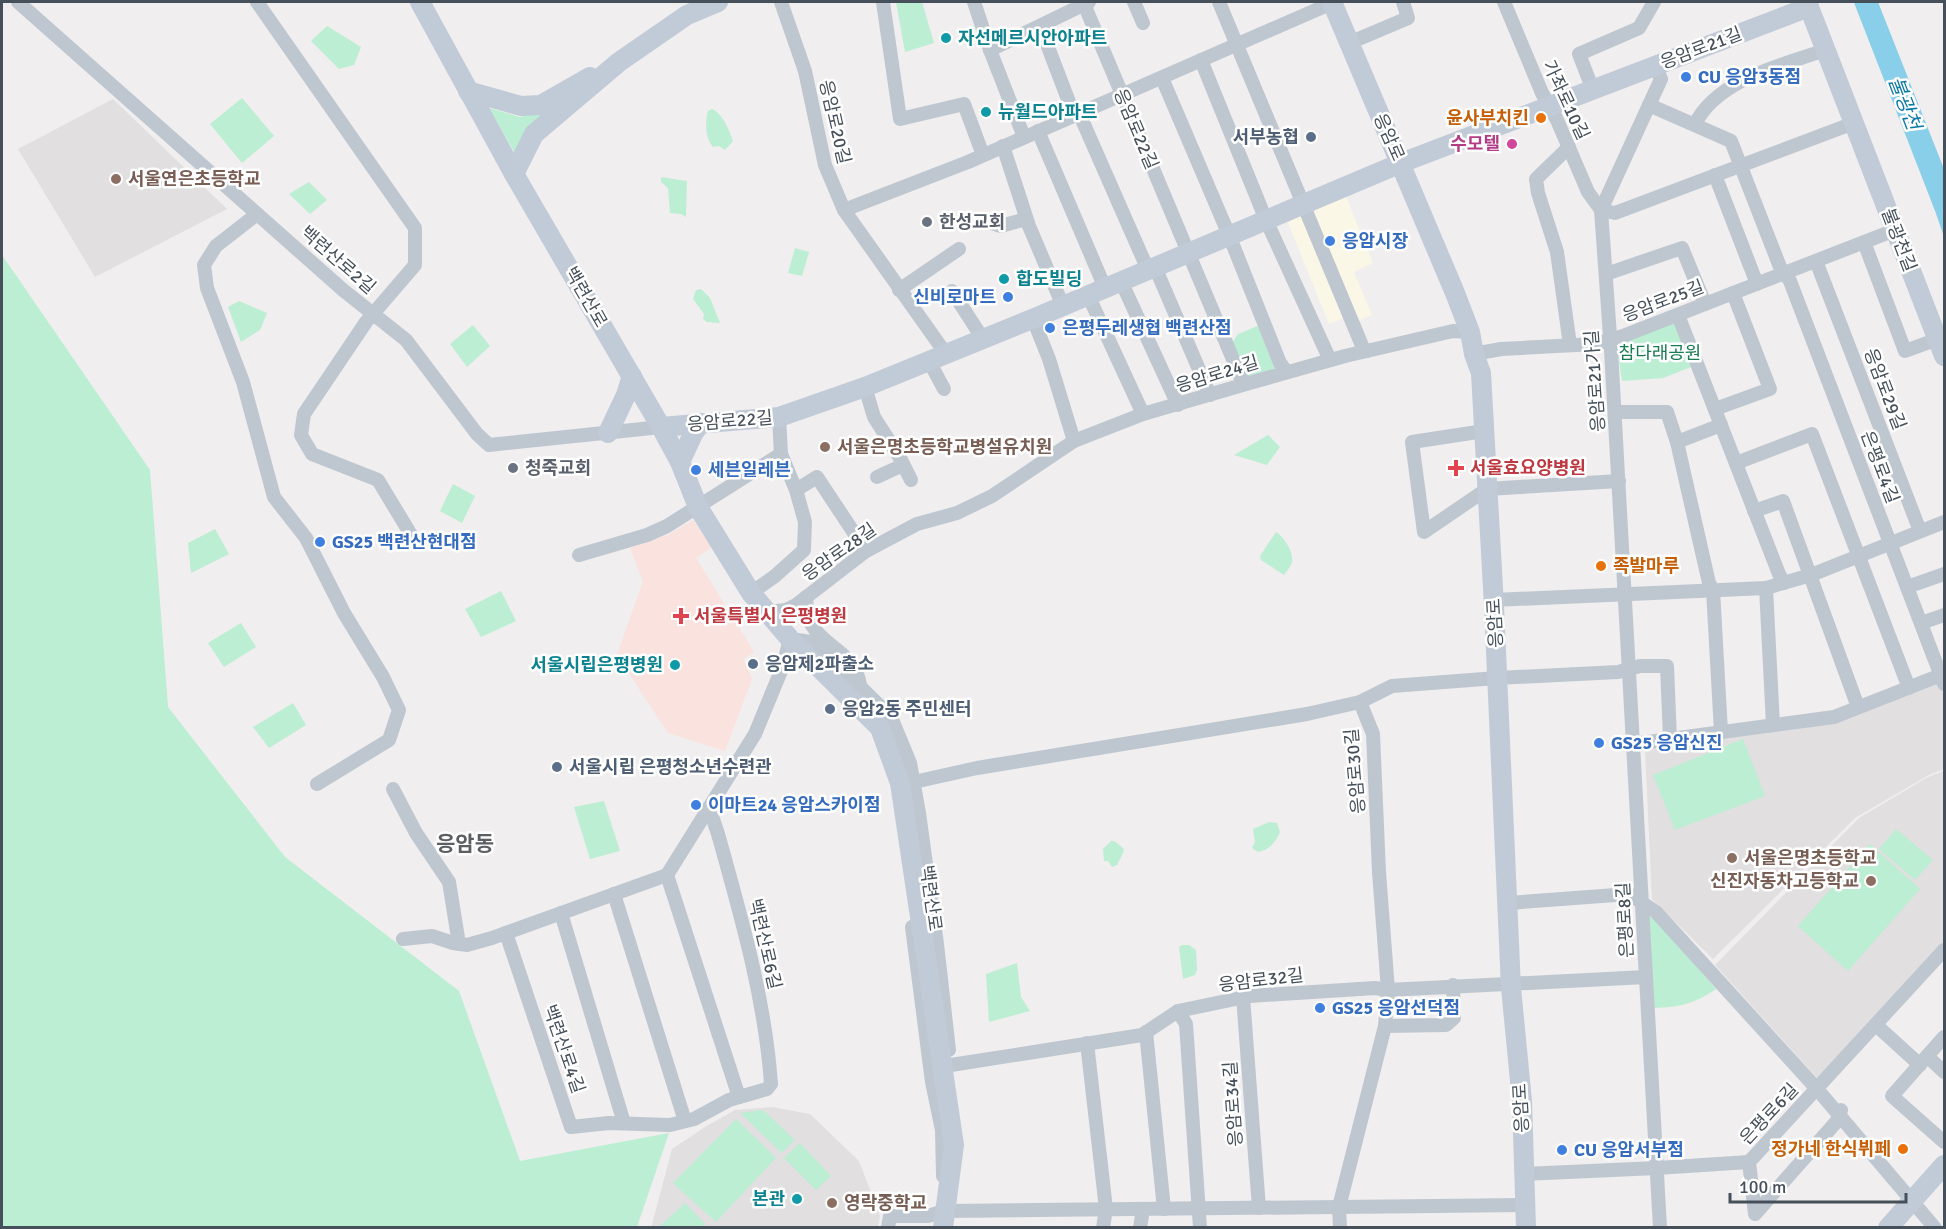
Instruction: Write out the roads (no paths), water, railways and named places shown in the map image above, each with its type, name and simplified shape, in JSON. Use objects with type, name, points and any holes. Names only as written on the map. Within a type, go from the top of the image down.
[{"type":"main road","name":"백련산로","points":[[420,2],[514,174],[661,427],[680,462],[698,507],[751,593],[790,639],[853,692],[880,728],[900,783],[954,1145],[944,1219]]},
{"type":"main road","points":[[514,174],[534,134],[619,62],[687,15],[718,2]]},
{"type":"main road","name":"응암로","points":[[1332,2],[1470,332],[1474,354],[1481,373],[1494,600],[1511,983],[1522,1101],[1526,1227]]},
{"type":"main road","name":"응암로21길","points":[[1401,163],[1655,66],[1808,4]]},
{"type":"main road","name":"불광천길","points":[[1808,4],[1941,347]]},
{"type":"main road","points":[[468,91],[521,106],[541,105],[619,62]]},
{"type":"main road","name":"응암로22길","points":[[661,427],[779,417],[866,387],[1401,163]]},
{"type":"main road","points":[[608,434],[632,376]]},
{"type":"main road","points":[[680,462],[694,432],[702,423]]},
{"type":"main road","points":[[1888,1227],[1944,1165]]},
{"type":"street","name":"백련산로2길","points":[[18,2],[343,290],[406,340],[477,434],[489,445],[661,427]]},
{"type":"street","points":[[257,2],[414,228],[416,265],[373,314],[304,414],[301,435],[312,454],[378,480],[413,538]]},
{"type":"street","name":"응암로20길","points":[[781,2],[805,71],[825,165],[844,210]]},
{"type":"street","points":[[883,2],[900,119],[964,104],[983,155]]},
{"type":"street","points":[[974,2],[1024,137]]},
{"type":"street","points":[[1134,2],[1143,23]]},
{"type":"street","points":[[1219,2],[1363,348],[1367,351]]},
{"type":"street","points":[[944,389],[938,358],[899,290],[844,210],[983,155],[1122,96],[1332,2]]},
{"type":"street","points":[[1348,43],[1408,18],[1403,2]]},
{"type":"street","name":"가좌로10길","points":[[1504,2],[1542,93],[1557,120],[1588,192],[1601,210]]},
{"type":"street","points":[[1593,90],[1579,54],[1638,28],[1654,2]]},
{"type":"street","points":[[990,50],[1087,3]]},
{"type":"street","name":"응암로22길","points":[[1087,3],[1122,96],[1240,376],[1246,384]]},
{"type":"street","points":[[1040,26],[1077,114],[1210,394]]},
{"type":"street","points":[[1695,124],[1702,110],[1740,81],[1825,50]]},
{"type":"street","points":[[1201,60],[1266,220],[1330,360]]},
{"type":"street","name":"응암로21가길","points":[[1625,594],[1601,210],[1661,79],[1655,66]]},
{"type":"street","points":[[1162,78],[1281,363],[1287,372]]},
{"type":"street","points":[[1649,105],[1731,141],[1780,267],[1785,273]]},
{"type":"street","points":[[1601,210],[1615,213],[1854,123]]},
{"type":"street","points":[[1038,131],[1105,288],[1143,414]]},
{"type":"street","points":[[1003,146],[1026,219],[1063,306]]},
{"type":"street","points":[[1569,147],[1536,179],[1538,193],[1557,252],[1570,345]]},
{"type":"street","points":[[1714,175],[1757,284]]},
{"type":"street","points":[[257,214],[216,246],[204,265],[207,288],[243,382],[274,497],[306,538],[344,613],[383,677],[399,710],[389,740],[317,784]]},
{"type":"street","points":[[985,221],[1001,226],[1026,219]]},
{"type":"street","name":"응암로25길","points":[[1474,354],[1501,349],[1595,344],[1678,315],[1895,230]]},
{"type":"street","points":[[1864,242],[1905,351],[1941,347]]},
{"type":"street","points":[[1606,274],[1682,248],[1705,304]]},
{"type":"street","points":[[899,290],[959,249]]},
{"type":"street","name":"응암로29길","points":[[1816,261],[1920,531]]},
{"type":"street","name":"은평로4길","points":[[1633,744],[1834,717],[1909,688],[1943,680],[1791,281],[1785,273]]},
{"type":"street","points":[[1105,288],[1178,405]]},
{"type":"street","points":[[952,291],[983,339]]},
{"type":"street","name":"응암로25길","points":[[1715,409],[1770,389],[1733,293]]},
{"type":"street","points":[[1678,315],[1784,583]]},
{"type":"street","points":[[1033,319],[1049,359],[1074,441]]},
{"type":"street","name":"응암로24길","points":[[992,496],[1074,441],[1143,414],[1330,360],[1453,331],[1470,332]]},
{"type":"street","points":[[866,387],[874,417],[911,480]]},
{"type":"street","points":[[1615,412],[1667,412],[1677,442],[1709,584],[1713,590],[1721,732]]},
{"type":"street","points":[[751,593],[775,576],[804,550],[805,522],[796,490],[781,454],[779,417]]},
{"type":"street","points":[[1677,442],[1721,425]]},
{"type":"street","points":[[1484,431],[1412,442],[1424,532],[1488,489],[1619,481]]},
{"type":"street","points":[[1736,463],[1812,434],[1909,688]]},
{"type":"street","points":[[579,555],[647,535],[667,526],[781,454]]},
{"type":"street","points":[[877,477],[903,465]]},
{"type":"street","points":[[796,490],[817,477],[866,551]]},
{"type":"street","name":"응암로28길","points":[[768,612],[786,610],[866,551],[917,524],[957,513],[992,496]]},
{"type":"street","points":[[1754,511],[1783,501],[1858,707]]},
{"type":"street","points":[[1494,600],[1766,588],[1811,575],[1944,522]]},
{"type":"street","points":[[1907,587],[1944,574]]},
{"type":"street","points":[[1766,588],[1773,725]]},
{"type":"street","name":"은평로8길","points":[[1625,594],[1660,1227]]},
{"type":"street","points":[[806,597],[810,624],[850,661],[858,673],[853,692]]},
{"type":"street","points":[[1921,623],[1944,615]]},
{"type":"street","points":[[403,939],[432,936],[467,945],[667,875],[755,734],[783,666],[790,639]]},
{"type":"street","points":[[1629,669],[1641,666],[1666,666],[1670,739]]},
{"type":"street","name":"응암로30길","points":[[1388,990],[1379,872],[1373,734],[1360,702],[1392,686],[1618,672],[1629,669]]},
{"type":"street","name":"백련산로","points":[[853,692],[891,717],[910,763],[914,782],[936,939],[961,1154],[944,1219]]},
{"type":"street","points":[[914,782],[977,768],[1307,714],[1360,702]]},
{"type":"street","points":[[393,789],[416,832],[449,882],[459,944]]},
{"type":"street","name":"백련산로6길","points":[[707,809],[718,834],[744,930],[768,1039],[771,1084],[767,1089]]},
{"type":"street","points":[[667,875],[738,1097]]},
{"type":"street","points":[[614,894],[685,1121]]},
{"type":"street","name":"은평로6길","points":[[1508,903],[1629,894],[1656,912],[1840,1113],[1935,1227]]},
{"type":"street","name":"백련산로4길","points":[[561,913],[624,1123]]},
{"type":"street","name":"백련산로4길","points":[[506,933],[571,1127],[609,1123],[670,1125],[694,1119],[738,1097],[767,1089]]},
{"type":"street","name":"은평로6길","points":[[1840,1113],[1837,1121],[1755,1214],[1749,1162],[1944,950]]},
{"type":"street","name":"응암로32길","points":[[951,1065],[1142,1035],[1178,1011],[1243,998],[1358,989],[1388,990],[1646,977]]},
{"type":"street","points":[[1385,1026],[1446,1025],[1454,1018],[1453,985]]},
{"type":"street","points":[[1340,1227],[1339,1207],[1385,1026],[1388,990]]},
{"type":"street","name":"응암로34길","points":[[1243,998],[1259,1208]]},
{"type":"street","points":[[1178,1011],[1186,1024],[1200,1227]]},
{"type":"street","points":[[1876,1025],[1923,1061],[1944,1072]]},
{"type":"street","points":[[1146,1032],[1164,1209]]},
{"type":"street","points":[[1944,1037],[1892,1096],[1944,1142]]},
{"type":"street","points":[[1087,1043],[1106,1209],[1103,1227]]},
{"type":"street","points":[[1523,1174],[1749,1162]]},
{"type":"street","points":[[888,1227],[890,1216],[928,1216],[944,1219],[1106,1209],[1525,1204]]},
{"type":"street","points":[[1140,1227],[1143,1209]]},
{"type":"water","name":"불광천","points":[[1858,2],[1878,2],[1944,169],[1944,237],[1916,155]]},
{"type":"waterway","name":"불광천","points":[[1865,2],[1944,205]]},
{"type":"place","name":"자선메르시안아파트","points":[[946,38]]},
{"type":"place","name":"CU 응암3동점","points":[[1686,77]]},
{"type":"place","name":"뉴월드아파트","points":[[986,112]]},
{"type":"place","name":"윤사부치킨","points":[[1541,118]]},
{"type":"place","name":"서부농협","points":[[1311,137]]},
{"type":"place","name":"수모텔","points":[[1512,144]]},
{"type":"place","name":"서울연은초등학교","points":[[116,179]]},
{"type":"place","name":"한성교회","points":[[927,222]]},
{"type":"place","name":"응암시장","points":[[1330,241]]},
{"type":"place","name":"합도빌딩","points":[[1004,279]]},
{"type":"place","name":"신비로마트","points":[[1008,297]]},
{"type":"place","name":"은평두레생협 백련산점","points":[[1050,328]]},
{"type":"place","name":"서울은명초등학교병설유치원","points":[[825,447]]},
{"type":"place","name":"청죽교회","points":[[513,468]]},
{"type":"place","name":"서울효요양병원","points":[[1456,468]]},
{"type":"place","name":"세븐일레븐","points":[[696,470]]},
{"type":"place","name":"GS25 백련산현대점","points":[[320,542]]},
{"type":"place","name":"족발마루","points":[[1601,566]]},
{"type":"place","name":"서울특별시 은평병원","points":[[681,616]]},
{"type":"place","name":"응암제2파출소","points":[[753,664]]},
{"type":"place","name":"서울시립은평병원","points":[[675,665]]},
{"type":"place","name":"응암2동 주민센터","points":[[830,709]]},
{"type":"place","name":"GS25 응암신진","points":[[1599,743]]},
{"type":"place","name":"서울시립 은평청소년수련관","points":[[557,767]]},
{"type":"place","name":"이마트24 응암스카이점","points":[[696,805]]},
{"type":"place","name":"서울은명초등학교","points":[[1732,858]]},
{"type":"place","name":"신진자동차고등학교","points":[[1871,881]]},
{"type":"place","name":"GS25 응암선덕점","points":[[1320,1008]]},
{"type":"place","name":"정가네 한식뷔페","points":[[1903,1149]]},
{"type":"place","name":"CU 응암서부점","points":[[1562,1150]]},
{"type":"place","name":"본관","points":[[797,1199]]},
{"type":"place","name":"영락중학교","points":[[832,1203]]},
{"type":"district","name":"응암동","points":[[465,844]]},
{"type":"park label","name":"참다래공원","points":[[1660,353]]}]
